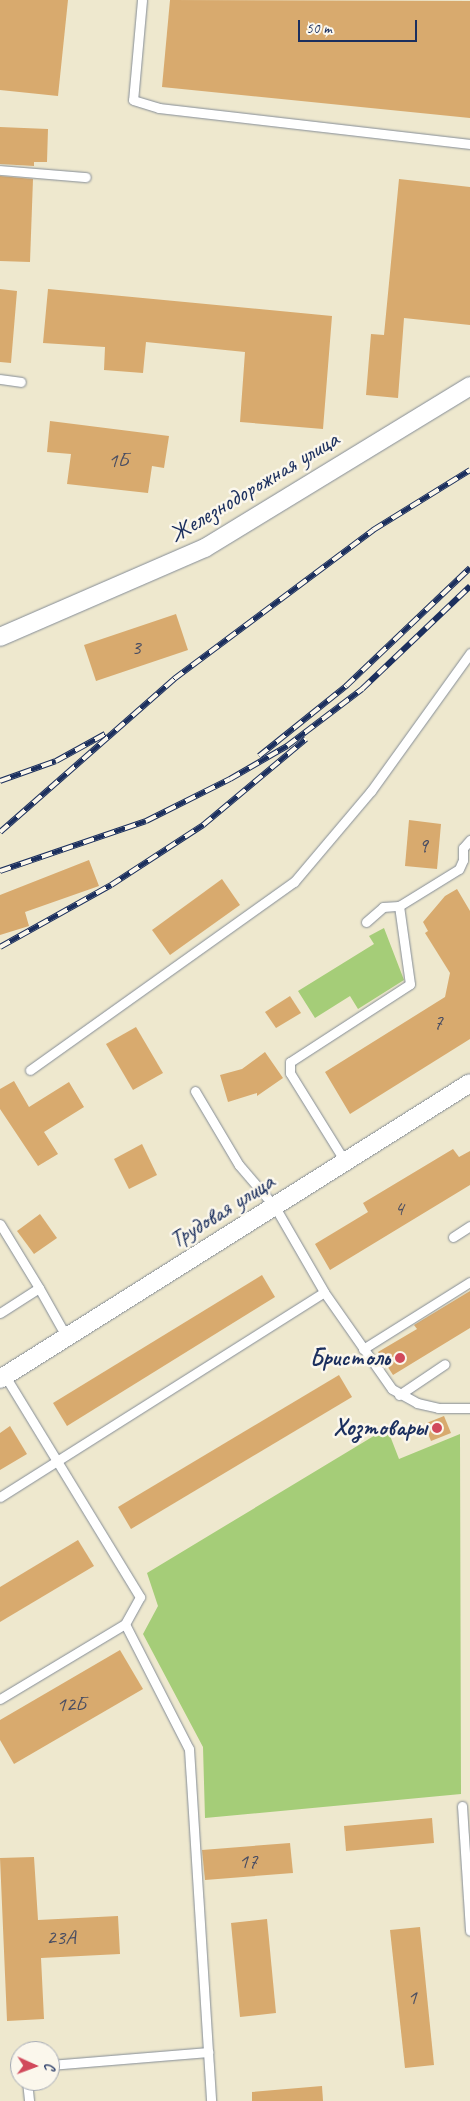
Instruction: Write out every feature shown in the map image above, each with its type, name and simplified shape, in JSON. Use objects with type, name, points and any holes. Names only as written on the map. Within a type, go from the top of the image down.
[{"type":"street","name":"Железнодорожная улица","points":[[0,637],[205,548],[470,386]]},
{"type":"street","name":"Трудовая улица","points":[[3,1377],[275,1207],[344,1160],[470,1083]]},
{"type":"lane","points":[[142,0],[133,100],[159,108],[470,144]]},
{"type":"lane","points":[[0,170],[86,177]]},
{"type":"lane","points":[[0,379],[21,382]]},
{"type":"lane","points":[[30,1070],[294,882],[371,791],[470,653]]},
{"type":"lane","points":[[366,922],[383,907],[399,906],[459,868],[463,860],[462,848],[470,840]]},
{"type":"lane","points":[[344,1160],[290,1073],[290,1062],[410,984],[399,906]]},
{"type":"lane","points":[[195,1091],[239,1165],[275,1207],[324,1292],[363,1349],[399,1395],[438,1408],[470,1408]]},
{"type":"lane","points":[[0,1224],[66,1336]]},
{"type":"lane","points":[[453,1237],[470,1226]]},
{"type":"lane","points":[[363,1349],[470,1282]]},
{"type":"lane","points":[[0,1313],[39,1288]]},
{"type":"lane","points":[[0,1497],[324,1292]]},
{"type":"lane","points":[[399,1395],[445,1364]]},
{"type":"lane","points":[[0,1698],[125,1624],[140,1597],[3,1377]]},
{"type":"lane","points":[[125,1624],[189,1749],[211,2101]]},
{"type":"lane","points":[[467,1806],[470,1931]]},
{"type":"lane","points":[[60,2064],[208,2052]]},
{"type":"green space","points":[[384,928],[404,980],[358,1009],[350,996],[315,1018],[298,991],[374,944],[369,936]]},
{"type":"green space","points":[[387,1428],[399,1459],[460,1434],[461,1794],[205,1818],[203,1747],[143,1634],[158,1606],[147,1573]]},
{"type":"building","points":[[0,0],[68,0],[58,96],[0,90]]},
{"type":"building","points":[[170,0],[470,1],[470,118],[162,87]]},
{"type":"building","points":[[0,127],[48,129],[47,162],[34,162],[34,166],[0,164]]},
{"type":"building","points":[[0,176],[33,179],[30,262],[0,261]]},
{"type":"building","points":[[399,179],[470,187],[470,325],[404,318],[398,398],[366,395],[371,334],[384,335]]},
{"type":"building","points":[[0,289],[17,291],[11,363],[0,362]]},
{"type":"building","points":[[48,289],[332,316],[323,429],[240,422],[245,352],[146,342],[143,373],[104,370],[105,347],[43,343]]},
{"type":"building","points":[[50,421],[169,436],[164,468],[152,466],[148,493],[67,484],[71,454],[47,452]]},
{"type":"building","points":[[176,614],[188,650],[96,681],[84,645]]},
{"type":"building","points":[[409,820],[441,824],[437,869],[405,866]]},
{"type":"building","points":[[89,860],[99,886],[25,912],[29,926],[0,935],[0,895]]},
{"type":"building","points":[[222,879],[240,905],[170,955],[152,930]]},
{"type":"building","points":[[457,889],[470,911],[470,1039],[350,1114],[325,1072],[445,997],[450,973],[425,933],[428,931],[423,922],[445,896]]},
{"type":"building","points":[[290,996],[301,1013],[276,1028],[265,1012]]},
{"type":"building","points":[[136,1027],[163,1073],[133,1090],[106,1044]]},
{"type":"building","points":[[265,1052],[283,1078],[257,1096],[257,1093],[228,1102],[220,1075],[242,1069]]},
{"type":"building","points":[[14,1081],[29,1107],[69,1082],[84,1107],[44,1132],[58,1154],[38,1166],[0,1109],[0,1089]]},
{"type":"building","points":[[142,1144],[157,1175],[129,1189],[114,1159]]},
{"type":"building","points":[[453,1149],[459,1157],[470,1151],[470,1185],[330,1270],[315,1244],[368,1212],[363,1203]]},
{"type":"building","points":[[40,1214],[57,1238],[34,1254],[17,1231]]},
{"type":"building","points":[[262,1275],[275,1297],[67,1426],[53,1403]]},
{"type":"building","points":[[470,1291],[470,1328],[393,1375],[378,1352],[417,1329],[414,1325]]},
{"type":"building","points":[[339,1375],[352,1397],[131,1529],[118,1507]]},
{"type":"building","name":"Хозтовары","points":[[444,1416],[451,1433],[431,1441],[424,1424]]},
{"type":"building","points":[[10,1426],[27,1454],[0,1470],[0,1433]]},
{"type":"building","points":[[78,1540],[94,1566],[0,1622],[0,1587]]},
{"type":"building","points":[[120,1650],[143,1689],[14,1764],[0,1740],[0,1720]]},
{"type":"building","points":[[432,1818],[434,1843],[346,1851],[344,1826]]},
{"type":"building","points":[[290,1843],[293,1873],[205,1880],[202,1850]]},
{"type":"building","points":[[34,1857],[38,1920],[118,1916],[120,1954],[41,1958],[44,2019],[7,2021],[0,1858]]},
{"type":"building","points":[[267,1919],[276,2013],[240,2017],[231,1923]]},
{"type":"building","points":[[420,1927],[434,2065],[405,2068],[390,1930]]},
{"type":"building","points":[[322,2086],[323,2101],[252,2101],[252,2092]]},
{"type":"railway","points":[[0,832],[174,679],[373,530],[470,470]]},
{"type":"railway","points":[[259,756],[346,686],[470,568]]},
{"type":"railway","points":[[0,871],[146,821],[230,779],[287,746],[362,689],[470,586]]},
{"type":"railway","points":[[0,781],[56,761],[105,734]]},
{"type":"railway","points":[[0,947],[111,885],[203,825],[306,739]]},
{"type":"place","name":"Бристоль","points":[[400,1358]]},
{"type":"place","name":"Хозтовары","points":[[437,1428]]}]
